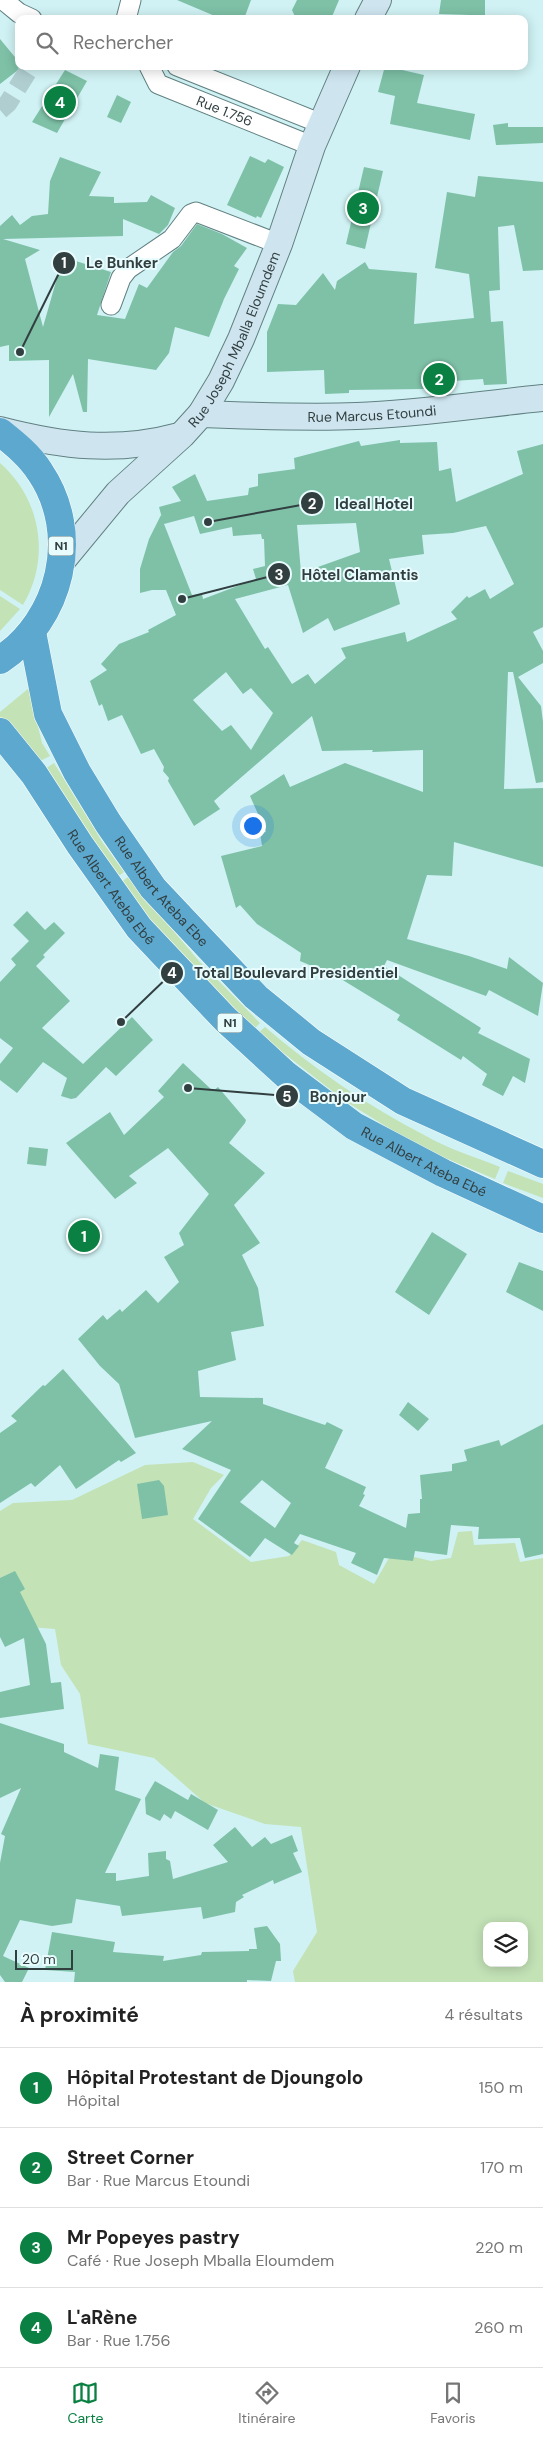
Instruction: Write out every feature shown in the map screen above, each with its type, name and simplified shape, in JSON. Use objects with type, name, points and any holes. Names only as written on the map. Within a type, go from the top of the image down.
[{"type":"highway","name":"N1","points":[[0,431],[21,448],[41,472],[54,500],[62,531],[61,562],[56,587],[46,611],[32,632],[13,652],[0,660]]},
{"type":"highway","name":"Rue Albert Ateba Ebe","points":[[32,632],[48,714],[77,772],[102,815],[153,888],[242,982],[311,1042],[402,1101],[543,1164]]},
{"type":"highway","name":"Rue Albert Ateba Ebé","points":[[0,732],[34,774],[80,845],[139,928],[225,1019],[286,1075],[354,1126],[443,1173],[543,1219]]},
{"type":"main road","points":[[370,15],[378,0]]},
{"type":"main road","name":"Rue Joseph Mballa Eloumdem","points":[[0,431],[45,442],[111,446],[137,445],[182,435],[201,414],[221,381],[241,339],[279,244],[317,135],[344,70]]},
{"type":"main road","name":"Rue Marcus Etoundi","points":[[201,414],[291,417],[358,416],[435,411],[543,398]]},
{"type":"main road","points":[[61,562],[118,493],[182,435]]},
{"type":"street","points":[[3,0],[25,15]]},
{"type":"street","points":[[127,15],[131,0]]},
{"type":"street","name":"Rue 1.756","points":[[151,70],[158,84],[317,135]]},
{"type":"street","name":"Rue 1.756","points":[[185,70],[317,135]]},
{"type":"street","points":[[111,305],[121,278],[128,269],[172,239],[191,214],[196,212],[279,244]]},
{"type":"green space","points":[[0,463],[25,494],[33,511],[37,530],[39,549],[37,568],[32,587],[23,605],[0,590]]},
{"type":"green space","points":[[0,596],[20,609],[0,631]]},
{"type":"green space","points":[[29,688],[42,743],[50,756],[40,761],[32,749],[0,718],[0,712]]},
{"type":"green space","points":[[54,763],[103,843],[124,872],[116,878],[45,769]]},
{"type":"green space","points":[[128,877],[198,960],[260,1023],[254,1029],[201,977],[120,883]]},
{"type":"green space","points":[[265,1027],[322,1072],[383,1112],[444,1145],[500,1167],[495,1179],[421,1148],[345,1101],[258,1033]]},
{"type":"green space","points":[[508,1171],[543,1184],[543,1198],[503,1183]]},
{"type":"green space","points":[[193,1462],[224,1475],[211,1488],[193,1519],[251,1562],[289,1556],[302,1540],[336,1552],[339,1565],[374,1584],[389,1558],[402,1554],[431,1561],[451,1558],[458,1532],[472,1531],[474,1545],[515,1543],[520,1562],[543,1558],[543,1982],[295,1982],[293,1971],[317,1932],[301,1827],[265,1824],[205,1803],[154,1758],[88,1744],[80,1694],[61,1665],[55,1629],[29,1627],[0,1579],[0,1511],[13,1503],[72,1500],[145,1465]]},
{"type":"building","points":[[177,0],[251,0],[245,15],[213,15]]},
{"type":"building","points":[[297,0],[339,0],[333,15],[294,15],[292,10]]},
{"type":"building","points":[[441,0],[485,0],[485,15],[439,14]]},
{"type":"building","points":[[0,39],[15,57],[15,70],[18,70],[0,84]]},
{"type":"building","points":[[65,70],[87,81],[57,133],[32,122]]},
{"type":"building","points":[[384,70],[402,70],[424,75],[417,103],[475,114],[470,140],[390,124],[395,96],[378,92]]},
{"type":"building","points":[[117,95],[131,102],[121,123],[107,117]]},
{"type":"building","points":[[508,123],[508,127],[543,127],[543,143],[496,145],[493,125]]},
{"type":"building","points":[[250,156],[265,163],[268,159],[284,167],[261,218],[257,216],[256,218],[227,205]]},
{"type":"building","points":[[60,157],[101,172],[89,196],[114,197],[114,203],[147,202],[151,195],[175,208],[168,225],[159,234],[123,219],[123,236],[3,239],[40,250],[25,259],[43,327],[63,257],[111,272],[97,315],[125,319],[139,284],[147,288],[173,252],[181,246],[197,224],[222,234],[247,248],[234,266],[239,269],[224,299],[209,337],[175,327],[169,353],[156,370],[88,359],[87,412],[83,412],[73,374],[49,417],[49,360],[9,361],[9,345],[0,347],[0,226],[12,215],[20,225],[32,216],[48,214],[50,181]]},
{"type":"building","points":[[364,167],[383,171],[365,249],[346,244]]},
{"type":"building","points":[[478,176],[543,182],[543,270],[523,271],[514,225],[498,227],[500,290],[489,291],[491,322],[503,321],[507,384],[484,385],[483,379],[453,381],[453,385],[422,389],[349,390],[349,393],[325,394],[324,370],[267,372],[267,332],[278,304],[296,305],[323,273],[335,290],[337,281],[365,262],[369,269],[417,273],[414,324],[474,318],[469,274],[435,268],[447,192],[475,197]]},
{"type":"building","points":[[400,440],[400,443],[437,442],[439,471],[451,468],[456,502],[523,474],[517,451],[543,444],[543,627],[533,632],[543,651],[543,663],[518,677],[541,706],[543,722],[543,782],[536,783],[513,672],[508,672],[504,789],[543,788],[543,867],[454,842],[452,876],[427,875],[407,939],[469,956],[507,969],[509,957],[543,983],[538,1016],[489,990],[486,996],[387,960],[384,966],[481,1028],[478,1033],[530,1059],[525,1083],[513,1076],[503,1096],[482,1085],[487,1074],[463,1056],[461,1060],[397,1020],[400,1015],[323,968],[321,970],[300,961],[301,953],[257,924],[240,905],[236,908],[221,856],[262,846],[260,833],[266,832],[250,796],[284,774],[290,787],[345,763],[423,792],[423,750],[322,751],[312,716],[214,801],[220,809],[194,826],[168,781],[169,778],[163,771],[164,767],[154,749],[141,754],[122,715],[108,721],[102,704],[99,706],[90,681],[107,670],[101,664],[119,644],[149,632],[148,630],[176,615],[166,590],[152,590],[140,593],[140,569],[149,539],[161,515],[162,518],[159,507],[181,501],[172,487],[195,474],[207,501],[248,495],[249,488],[258,486],[258,474],[295,469],[294,458],[359,441],[361,446]],"holes":[[[194,516],[200,534],[232,527],[233,536],[261,534],[262,539],[264,539],[265,566],[253,569],[256,579],[203,599],[202,594],[192,595],[164,524]],[[356,523],[360,552],[301,573],[297,525]],[[486,526],[514,584],[490,599],[485,589],[469,598],[467,596],[451,612],[457,619],[407,642],[405,632],[341,648],[346,658],[315,684],[308,674],[292,684],[268,647],[265,649],[235,599],[288,585],[303,633],[328,618],[334,631],[400,604],[389,559],[424,554],[422,535],[453,533]],[[226,672],[243,694],[251,688],[273,713],[251,750],[231,725],[222,731],[193,700]]]},
{"type":"building","points":[[27,911],[45,930],[54,922],[65,933],[43,955],[45,957],[36,966],[70,1001],[42,1028],[83,1064],[132,1017],[153,1040],[116,1076],[106,1067],[76,1098],[71,1099],[61,1096],[67,1078],[43,1062],[17,1093],[0,1080],[0,1064],[13,1048],[0,1038],[0,982],[16,965],[11,959],[29,941],[13,925]]},
{"type":"building","points":[[183,1063],[213,1091],[218,1087],[246,1120],[229,1143],[265,1173],[234,1205],[260,1243],[242,1255],[258,1288],[264,1326],[231,1332],[236,1360],[198,1371],[200,1397],[263,1398],[263,1404],[325,1425],[327,1422],[343,1430],[325,1468],[366,1487],[363,1494],[365,1495],[359,1506],[406,1528],[408,1514],[420,1513],[420,1499],[422,1499],[420,1475],[452,1471],[452,1464],[467,1461],[464,1450],[499,1440],[501,1446],[543,1424],[543,1554],[525,1558],[520,1538],[478,1539],[479,1527],[451,1525],[447,1555],[415,1551],[413,1561],[384,1558],[377,1575],[351,1563],[356,1553],[300,1534],[294,1543],[299,1546],[292,1555],[265,1538],[250,1557],[198,1519],[231,1470],[182,1449],[212,1421],[135,1438],[119,1384],[100,1366],[78,1339],[103,1315],[107,1320],[120,1309],[122,1312],[146,1290],[158,1303],[179,1282],[164,1257],[184,1245],[179,1233],[209,1194],[168,1148],[129,1176],[137,1183],[115,1199],[66,1143],[110,1112],[124,1135],[164,1097],[158,1091]],"holes":[[[262,1480],[291,1503],[275,1528],[240,1502]]]},
{"type":"building","points":[[29,1147],[48,1149],[46,1166],[27,1164]]},
{"type":"building","points":[[432,1232],[467,1254],[429,1315],[395,1292]]},
{"type":"building","points":[[519,1262],[543,1271],[543,1311],[506,1292]]},
{"type":"building","points":[[63,1369],[136,1453],[121,1462],[119,1460],[76,1489],[60,1465],[35,1487],[31,1483],[0,1503],[0,1433],[17,1421],[11,1416],[43,1385],[45,1386]]},
{"type":"building","points":[[408,1402],[429,1419],[418,1431],[399,1415]]},
{"type":"building","points":[[159,1480],[164,1486],[168,1515],[142,1519],[137,1484]]},
{"type":"building","points":[[15,1571],[25,1589],[20,1592],[46,1644],[51,1683],[61,1682],[64,1709],[0,1718],[0,1692],[30,1685],[24,1638],[5,1647],[0,1637],[0,1578]]},
{"type":"building","points":[[0,1723],[64,1744],[64,1752],[98,1768],[100,1754],[119,1757],[115,1790],[141,1799],[105,1873],[116,1873],[116,1881],[149,1876],[148,1853],[166,1851],[166,1859],[170,1861],[173,1879],[228,1862],[213,1845],[235,1827],[252,1847],[265,1837],[271,1844],[292,1835],[298,1851],[293,1853],[302,1872],[274,1884],[273,1880],[242,1895],[244,1897],[236,1902],[235,1912],[203,1919],[201,1907],[122,1916],[120,1906],[76,1899],[72,1923],[52,1926],[20,1920],[3,1956],[29,1968],[22,1982],[5,1982],[0,1975],[0,1863],[5,1836],[1,1834],[21,1788],[0,1798]]},
{"type":"building","points":[[155,1781],[188,1800],[191,1794],[218,1810],[208,1830],[175,1811],[171,1819],[164,1814],[160,1821],[146,1814],[145,1798]]},
{"type":"building","points":[[267,1926],[280,1944],[281,1961],[276,1961],[271,1981],[74,1982],[75,1972],[45,1970],[52,1932],[115,1942],[113,1952],[164,1956],[163,1961],[201,1955],[202,1952],[249,1951],[249,1949],[257,1949],[254,1928]]},
{"type":"tunnel","points":[[0,110],[8,103],[29,70]]},
{"type":"place","name":"L'aRène","points":[[60,102]]},
{"type":"place","name":"Mr Popeyes pastry","points":[[363,208]]},
{"type":"place","name":"Le Bunker","points":[[20,352]]},
{"type":"place","name":"Street Corner","points":[[439,379]]},
{"type":"place","name":"Ideal Hotel","points":[[208,522]]},
{"type":"place","name":"Hôtel Clamantis","points":[[182,599]]},
{"type":"place","name":"Total Boulevard Presidentiel","points":[[121,1022]]},
{"type":"place","name":"Bonjour","points":[[188,1088]]},
{"type":"place","name":"Hôpital Protestant de Djoungolo","points":[[84,1236]]}]
